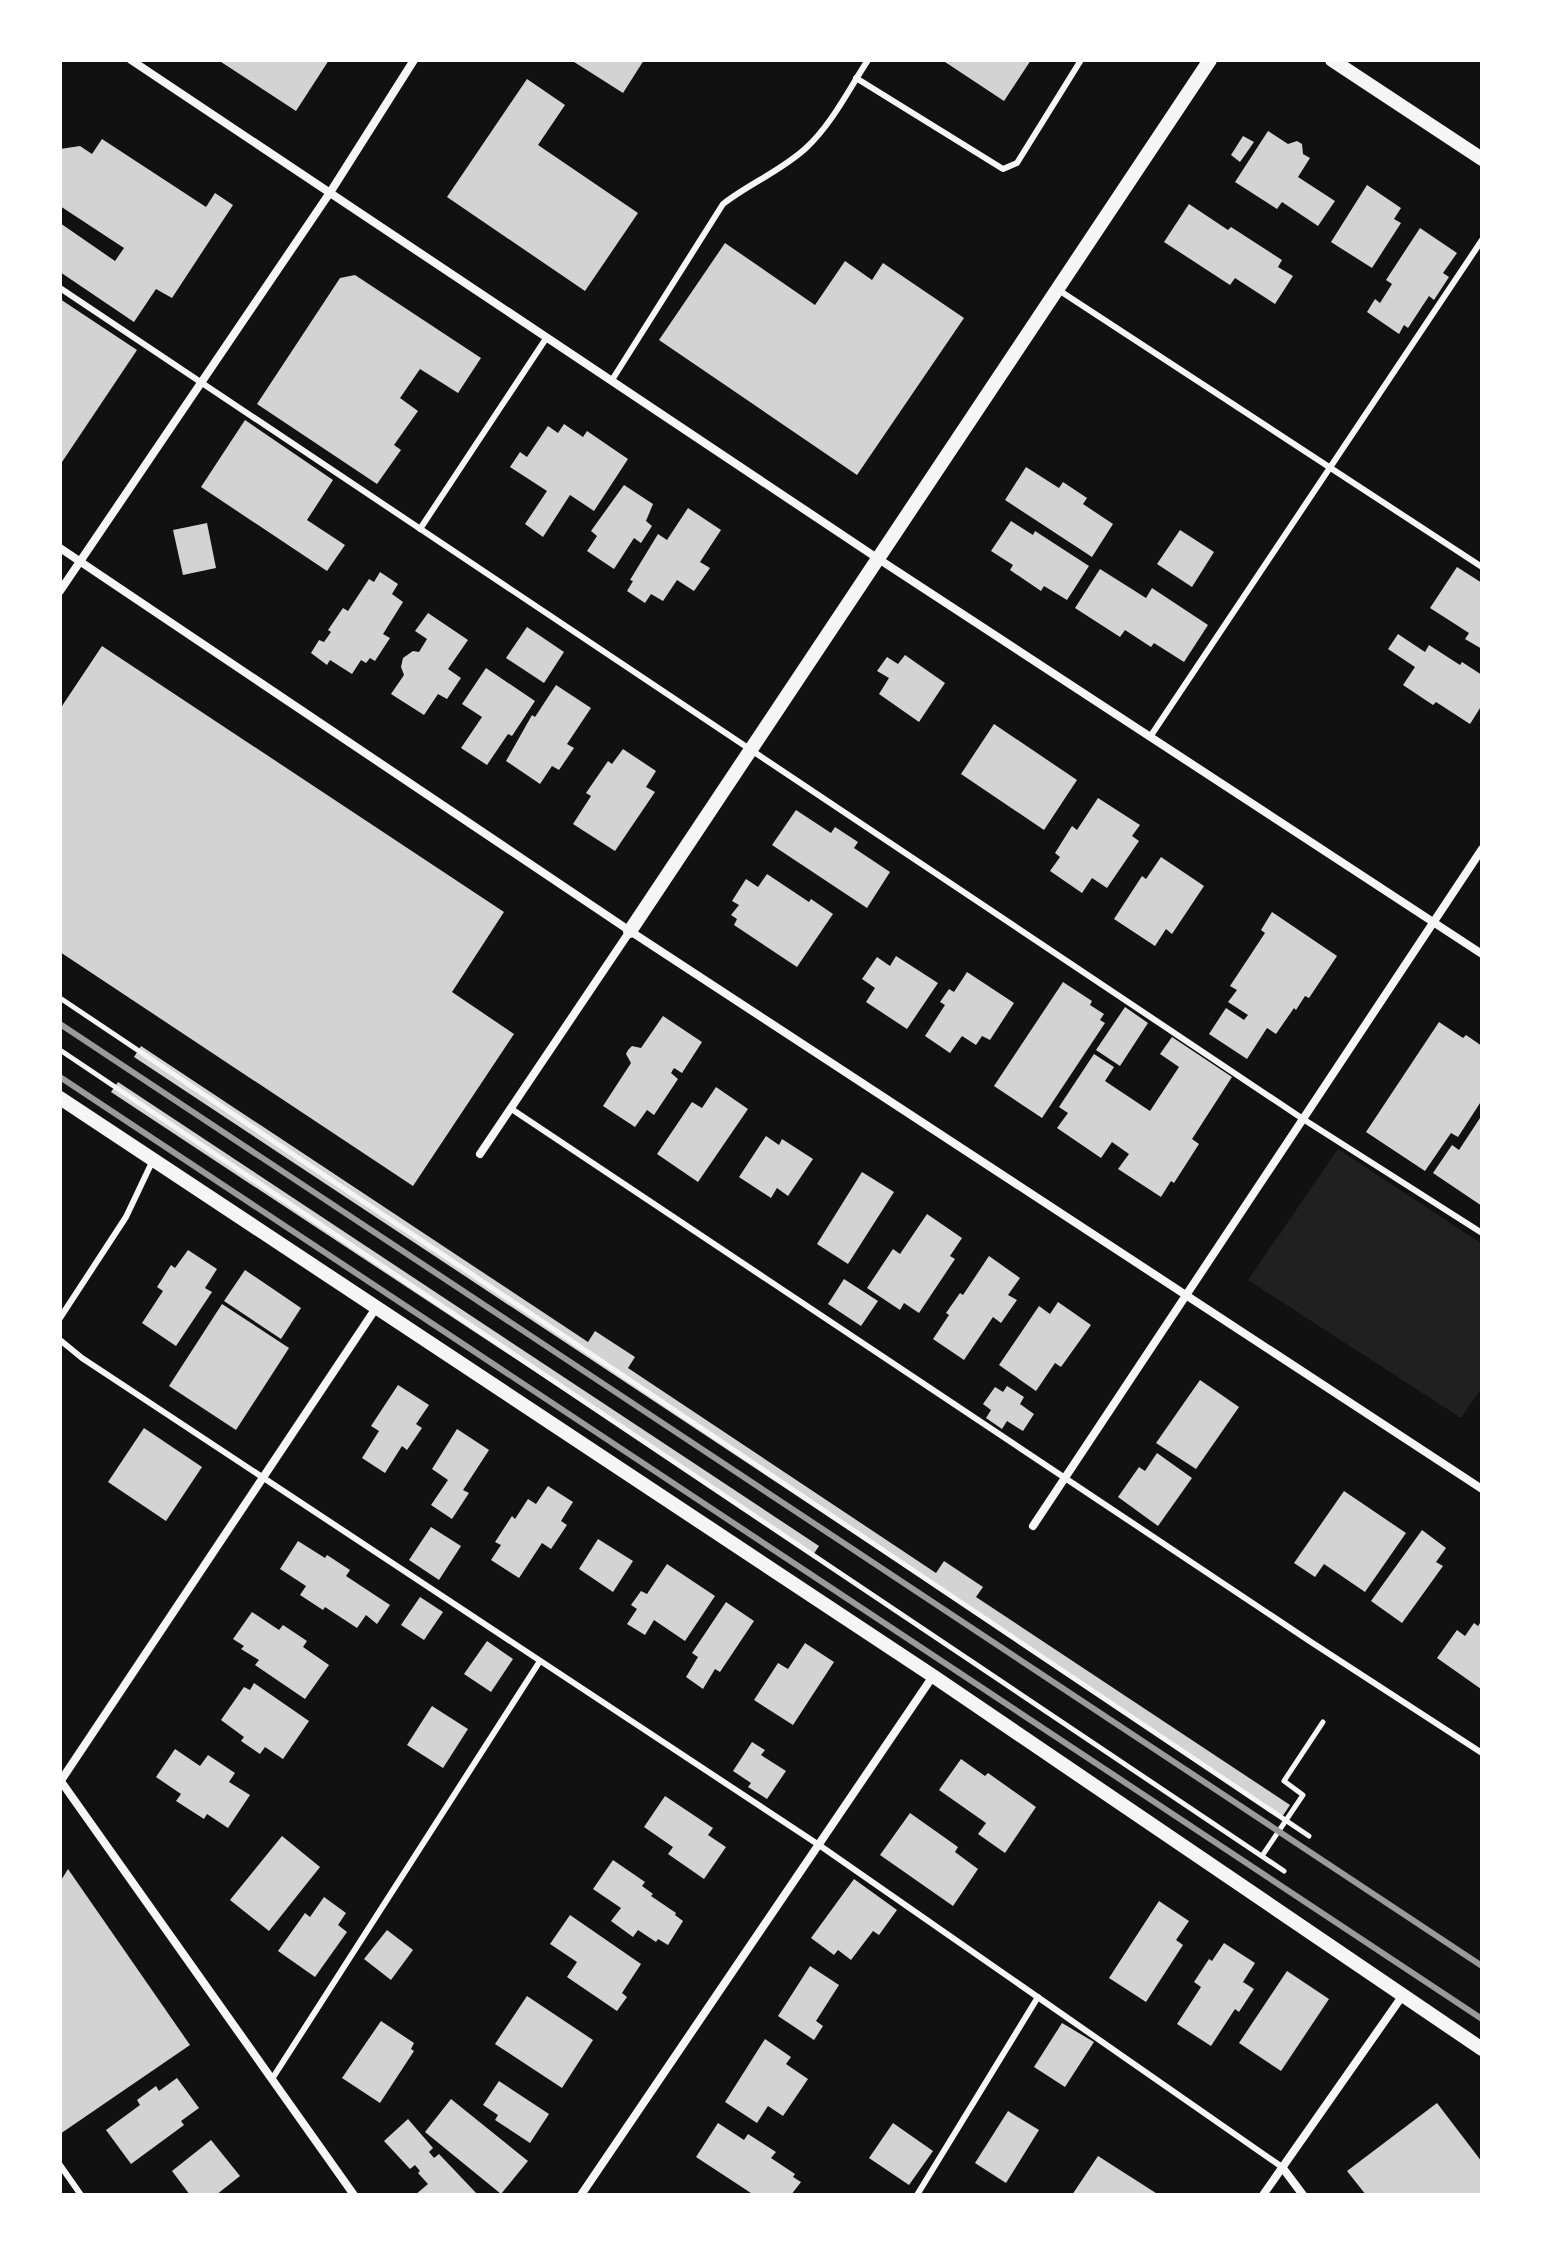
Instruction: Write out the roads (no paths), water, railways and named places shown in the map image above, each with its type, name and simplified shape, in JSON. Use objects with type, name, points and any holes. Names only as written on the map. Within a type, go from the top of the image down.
[{"type":"street","points":[[131,60],[877,558],[1482,954]]},
{"type":"street","points":[[60,591],[331,191],[414,60]]},
{"type":"street","points":[[480,1154],[1210,60]]},
{"type":"street","points":[[1332,60],[1482,159]]},
{"type":"street","points":[[60,548],[630,931],[1482,1489]]},
{"type":"street","points":[[1033,1526],[1482,849]]},
{"type":"street","points":[[60,1098],[933,1676],[1482,2049]]},
{"type":"street","points":[[354,2195],[60,1781],[376,1308]]},
{"type":"street","points":[[581,2195],[933,1676]]},
{"type":"street","points":[[1263,2195],[1403,1995]]},
{"type":"street","points":[[1282,2167],[1303,2195]]},
{"type":"lane","points":[[612,380],[723,204],[747,185],[776,171],[805,148],[820,133],[868,60]]},
{"type":"lane","points":[[856,78],[1003,169],[1017,163],[1081,60]]},
{"type":"lane","points":[[1150,737],[1482,240]]},
{"type":"lane","points":[[60,288],[1303,1119],[1482,1233]]},
{"type":"lane","points":[[1057,289],[1482,567]]},
{"type":"lane","points":[[420,529],[547,337]]},
{"type":"lane","points":[[510,1108],[1298,1634],[1482,1753]]},
{"type":"lane","points":[[60,1318],[126,1217],[154,1160]]},
{"type":"lane","points":[[60,1340],[82,1358],[263,1479],[819,1845],[1282,2167]]},
{"type":"lane","points":[[272,2079],[540,1661]]},
{"type":"lane","points":[[917,2195],[1038,1997]]},
{"type":"lane","points":[[60,2165],[81,2195]]},
{"type":"railway","points":[[60,1024],[1482,1966]]},
{"type":"railway","points":[[60,1077],[1482,2019]]}]
